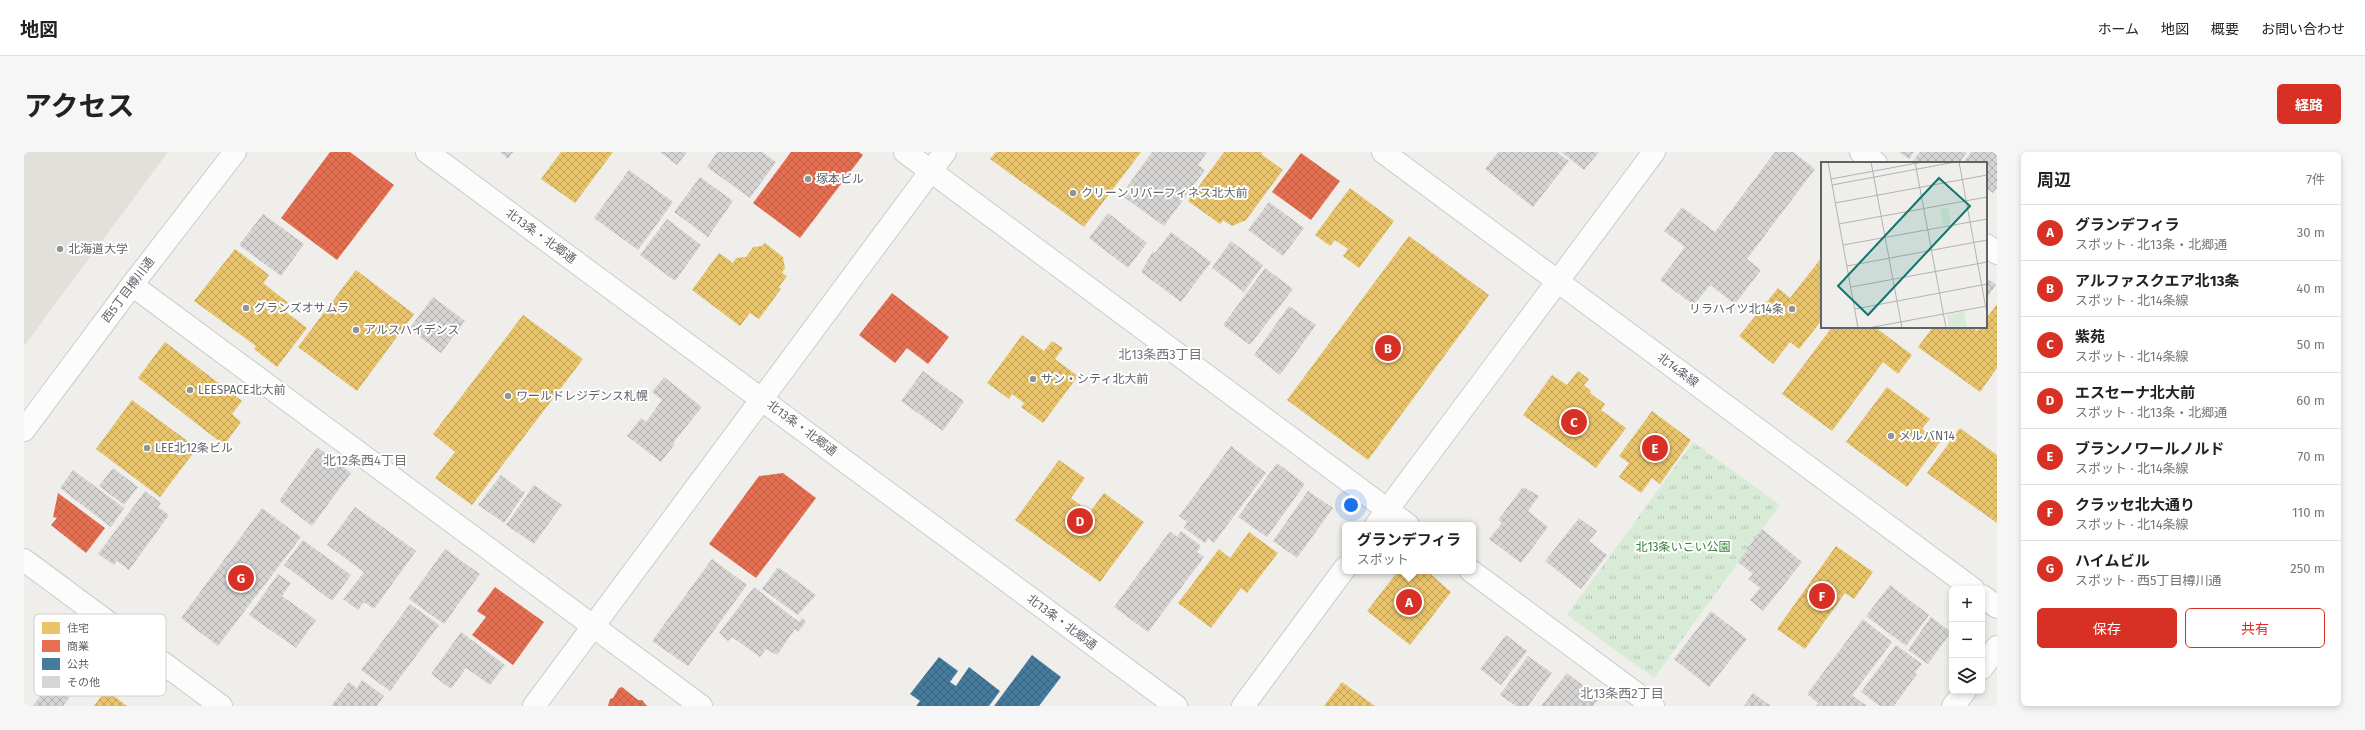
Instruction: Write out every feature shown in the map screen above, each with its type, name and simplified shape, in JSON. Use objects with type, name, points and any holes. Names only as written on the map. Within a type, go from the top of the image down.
[{"type":"street","name":"西5丁目樽川通","points":[[24,430],[132,285],[235,152]]},
{"type":"street","name":"北13条・北郷通","points":[[427,152],[762,398],[1176,706]]},
{"type":"street","points":[[906,152],[1382,517],[1398,522]]},
{"type":"street","points":[[534,706],[944,152]]},
{"type":"street","name":"北14条線","points":[[1383,152],[1969,586]]},
{"type":"street","points":[[1382,517],[1654,152]]},
{"type":"street","points":[[1861,152],[1875,162]]},
{"type":"street","points":[[1987,246],[1997,253]]},
{"type":"street","points":[[132,285],[701,706]]},
{"type":"street","points":[[24,560],[97,614]]},
{"type":"street","points":[[1243,706],[1342,572]]},
{"type":"street","points":[[1474,574],[1653,706]]},
{"type":"street","points":[[1985,598],[1997,607]]},
{"type":"street","points":[[1985,664],[1997,647]]},
{"type":"street","points":[[166,665],[221,706]]},
{"type":"street","points":[[1953,706],[1962,694]]},
{"type":"shaded area","name":"北海道大学","points":[[24,152],[168,152],[24,346]]},
{"type":"green space","name":"北13条いこい公園","points":[[1693,442],[1780,505],[1654,678],[1567,615]]},
{"type":"building: 住宅","points":[[561,152],[613,152],[575,203],[541,179]]},
{"type":"building: 住宅","name":"クリーンリバーフィネス北大前","points":[[996,152],[1141,152],[1084,227],[990,159]]},
{"type":"building: 住宅","points":[[1224,152],[1262,152],[1261,154],[1283,170],[1246,220],[1232,226],[1223,220],[1220,224],[1188,201]]},
{"type":"building: 住宅","points":[[1350,188],[1394,221],[1359,268],[1343,256],[1348,249],[1335,240],[1330,246],[1315,235]]},
{"type":"building: 住宅","points":[[1409,236],[1489,295],[1368,460],[1287,400]]},
{"type":"building: 住宅","points":[[765,243],[783,257],[785,268],[782,273],[787,276],[779,287],[781,289],[759,319],[750,313],[740,326],[692,290],[719,253],[733,263],[736,258],[746,257],[753,247],[762,246]]},
{"type":"building: 住宅","name":"グランズオサムラ","points":[[235,249],[269,275],[263,283],[291,305],[286,312],[307,328],[277,367],[254,349],[256,346],[194,301]]},
{"type":"building: 住宅","name":"リラハイツ北14条","points":[[1821,258],[1821,321],[1799,349],[1790,342],[1773,364],[1739,336],[1778,288],[1790,298]]},
{"type":"building: 住宅","name":"アルスハイデンス","points":[[356,270],[414,314],[357,391],[298,347]]},
{"type":"building: 住宅","points":[[1997,304],[1997,368],[1980,392],[1918,347],[1932,328],[1973,328],[1977,331],[1979,328],[1987,328],[1987,318]]},
{"type":"building: 住宅","name":"ワールドレジデンス札幌","points":[[523,315],[583,359],[472,505],[435,478],[455,452],[433,434]]},
{"type":"building: 住宅","points":[[1831,328],[1876,328],[1912,355],[1898,374],[1883,362],[1832,431],[1782,394]]},
{"type":"building: 住宅","name":"サン・シティ北大前","points":[[1022,335],[1044,351],[1052,341],[1063,348],[1055,359],[1078,376],[1043,423],[1021,407],[1024,403],[1012,394],[1009,399],[987,383]]},
{"type":"building: 住宅","name":"LEESPACE北大前","points":[[165,342],[242,401],[232,414],[241,422],[224,445],[138,378]]},
{"type":"building: 住宅","points":[[1578,371],[1589,379],[1584,385],[1591,391],[1590,393],[1605,404],[1601,410],[1626,428],[1596,468],[1523,415],[1552,375],[1567,385]]},
{"type":"building: 住宅","name":"メルバN14","points":[[1887,387],[1930,419],[1922,429],[1940,442],[1907,487],[1846,442]]},
{"type":"building: 住宅","name":"LEE北12条ビル","points":[[132,400],[197,448],[160,497],[96,449]]},
{"type":"building: 住宅","points":[[1652,411],[1691,440],[1660,484],[1652,478],[1641,493],[1619,477],[1629,463],[1619,456]]},
{"type":"building: 住宅","points":[[1960,428],[1997,455],[1997,523],[1927,473]]},
{"type":"building: 住宅","points":[[1059,460],[1085,478],[1071,498],[1090,512],[1104,493],[1144,522],[1100,582],[1015,520]]},
{"type":"building: 住宅","points":[[1249,532],[1278,553],[1247,593],[1241,588],[1211,628],[1178,603],[1219,549],[1230,558]]},
{"type":"building: 住宅","points":[[1836,546],[1873,572],[1854,599],[1845,593],[1805,649],[1777,629]]},
{"type":"building: 住宅","points":[[1396,574],[1430,574],[1451,592],[1410,645],[1367,611]]},
{"type":"building: 住宅","points":[[1342,682],[1375,706],[1324,706]]},
{"type":"building: 住宅","points":[[102,696],[114,696],[127,706],[94,706]]},
{"type":"building: 商業","points":[[330,152],[350,152],[394,185],[337,260],[281,218]]},
{"type":"building: 商業","name":"塚本ビル","points":[[791,152],[859,152],[863,155],[800,238],[753,203]]},
{"type":"building: 商業","points":[[1301,153],[1340,181],[1311,220],[1272,192]]},
{"type":"building: 商業","points":[[892,293],[949,337],[928,364],[907,348],[895,363],[859,335]]},
{"type":"building: 商業","points":[[783,473],[816,498],[756,578],[709,544],[759,476]]},
{"type":"building: 商業","points":[[58,493],[105,528],[86,553],[51,525],[57,518],[53,517]]},
{"type":"building: 商業","points":[[495,587],[544,622],[513,665],[472,635],[486,617],[477,611]]},
{"type":"building: 商業","points":[[622,687],[638,700],[642,700],[647,706],[608,706],[610,699],[613,698],[619,688]]},
{"type":"building: 公共","points":[[1032,655],[1061,677],[1039,706],[994,706]]},
{"type":"building: 公共","points":[[939,657],[958,671],[950,682],[956,686],[969,667],[1000,691],[989,706],[916,706],[920,701],[910,694]]},
{"type":"building: その他","points":[[500,152],[513,152],[508,159]]},
{"type":"building: その他","points":[[660,152],[687,152],[677,165]]},
{"type":"building: その他","points":[[717,152],[762,152],[776,162],[750,198],[707,167]]},
{"type":"building: その他","points":[[1152,152],[1207,152],[1198,165],[1205,170],[1164,226],[1121,195]]},
{"type":"building: その他","points":[[1498,152],[1557,152],[1569,161],[1533,207],[1485,169]]},
{"type":"building: その他","points":[[1561,152],[1599,152],[1584,170]]},
{"type":"building: その他","points":[[1775,152],[1793,152],[1815,169],[1747,259],[1761,270],[1735,304],[1710,285],[1694,305],[1660,280],[1685,247],[1664,231],[1682,207],[1715,232]]},
{"type":"building: その他","points":[[1899,152],[1914,152],[1909,159]]},
{"type":"building: その他","points":[[1920,152],[1967,152],[1960,162],[1912,162]]},
{"type":"building: その他","points":[[1971,152],[1997,152],[1997,188],[1993,193],[1987,189],[1987,162],[1964,162]]},
{"type":"building: その他","points":[[629,170],[673,202],[638,250],[594,218]]},
{"type":"building: その他","points":[[700,177],[733,201],[708,237],[674,212]]},
{"type":"building: その他","points":[[1269,202],[1304,228],[1283,256],[1248,230]]},
{"type":"building: その他","points":[[1108,213],[1147,243],[1128,268],[1089,238]]},
{"type":"building: その他","points":[[263,214],[304,244],[281,276],[239,245]]},
{"type":"building: その他","points":[[667,219],[701,245],[675,281],[640,255]]},
{"type":"building: その他","points":[[1171,232],[1211,262],[1181,302],[1141,272],[1153,251],[1155,253]]},
{"type":"building: その他","points":[[1231,241],[1263,265],[1244,292],[1212,268]]},
{"type":"building: その他","points":[[1265,268],[1293,289],[1250,345],[1223,325]]},
{"type":"building: その他","points":[[1987,278],[1996,285],[1987,298]]},
{"type":"building: その他","points":[[433,297],[465,321],[441,353],[409,329]]},
{"type":"building: その他","points":[[1289,306],[1316,325],[1280,375],[1254,355]]},
{"type":"building: その他","points":[[923,371],[964,401],[943,431],[901,401]]},
{"type":"building: その他","points":[[664,377],[702,407],[673,443],[675,444],[661,462],[627,436],[641,418],[646,422],[662,400],[652,392]]},
{"type":"building: その他","points":[[1231,446],[1266,473],[1214,543],[1208,538],[1205,543],[1184,528],[1187,522],[1179,516]]},
{"type":"building: その他","points":[[317,447],[351,473],[312,526],[279,501]]},
{"type":"building: その他","points":[[1277,463],[1305,484],[1267,537],[1238,517]]},
{"type":"building: その他","points":[[113,468],[138,487],[124,505],[99,486]]},
{"type":"building: その他","points":[[73,470],[124,508],[111,527],[60,488]]},
{"type":"building: その他","points":[[501,475],[525,493],[504,523],[478,505]]},
{"type":"building: その他","points":[[534,485],[562,505],[534,544],[506,525]]},
{"type":"building: その他","points":[[1523,487],[1539,496],[1528,511],[1548,527],[1521,563],[1489,539],[1502,523],[1498,520]]},
{"type":"building: その他","points":[[145,491],[161,503],[158,507],[169,515],[129,570],[117,561],[114,565],[98,554]]},
{"type":"building: その他","points":[[1308,491],[1333,508],[1297,558],[1273,541]]},
{"type":"building: その他","points":[[355,507],[416,551],[374,609],[364,602],[358,610],[343,599],[364,572],[327,545]]},
{"type":"building: その他","points":[[262,508],[301,537],[218,646],[181,618]]},
{"type":"building: その他","points":[[1579,518],[1597,531],[1589,541],[1607,555],[1581,589],[1545,561]]},
{"type":"building: その他","points":[[1762,529],[1802,562],[1763,611],[1750,600],[1760,588],[1748,579],[1753,574],[1738,562]]},
{"type":"building: その他","points":[[1170,531],[1177,537],[1181,531],[1201,546],[1197,552],[1204,557],[1148,632],[1114,607]]},
{"type":"building: その他","points":[[303,540],[351,575],[332,601],[284,565]]},
{"type":"building: その他","points":[[445,549],[480,574],[444,624],[409,599]]},
{"type":"building: その他","points":[[712,559],[747,585],[688,666],[652,641]]},
{"type":"building: その他","points":[[778,567],[816,595],[798,615],[762,589]]},
{"type":"building: その他","points":[[278,574],[291,583],[282,596],[316,620],[296,648],[249,615]]},
{"type":"building: その他","points":[[1890,585],[1929,615],[1906,646],[1866,616]]},
{"type":"building: その他","points":[[754,587],[799,622],[802,618],[806,622],[798,632],[795,629],[777,655],[766,649],[760,657],[732,637],[728,641],[719,633]]},
{"type":"building: その他","points":[[410,604],[439,625],[390,691],[361,670]]},
{"type":"building: その他","points":[[1711,611],[1747,639],[1709,687],[1674,659]]},
{"type":"building: その他","points":[[1931,617],[1949,630],[1949,635],[1928,664],[1908,650]]},
{"type":"building: その他","points":[[1863,619],[1892,642],[1852,695],[1867,706],[1816,706],[1818,703],[1807,694]]},
{"type":"building: その他","points":[[461,632],[505,665],[490,685],[466,668],[451,689],[431,674]]},
{"type":"building: その他","points":[[1506,635],[1527,651],[1501,685],[1480,669]]},
{"type":"building: その他","points":[[1896,645],[1922,664],[1915,672],[1917,674],[1894,706],[1880,706],[1861,692]]},
{"type":"building: その他","points":[[1528,656],[1552,673],[1528,706],[1516,706],[1500,695]]},
{"type":"building: その他","points":[[1567,673],[1599,698],[1593,706],[1541,706]]},
{"type":"building: その他","points":[[362,680],[384,696],[377,706],[331,706],[349,682],[357,688]]},
{"type":"building: その他","points":[[1753,693],[1771,706],[1744,706]]},
{"type":"building: その他","points":[[40,696],[70,696],[63,706],[33,706]]},
{"type":"place","name":"塚本ビル","points":[[808,179]]},
{"type":"place","name":"クリーンリバーフィネス北大前","points":[[1073,193]]},
{"type":"place","name":"北海道大学","points":[[60,249]]},
{"type":"place","name":"グランズオサムラ","points":[[246,308]]},
{"type":"place","name":"リラハイツ北14条","points":[[1792,309]]},
{"type":"place","name":"アルスハイデンス","points":[[356,330]]},
{"type":"place","name":"アルファスクエア北13条","points":[[1388,348]]},
{"type":"place","name":"サン・シティ北大前","points":[[1033,379]]},
{"type":"place","name":"LEESPACE北大前","points":[[190,390]]},
{"type":"place","name":"ワールドレジデンス札幌","points":[[508,396]]},
{"type":"place","name":"紫苑","points":[[1574,422]]},
{"type":"place","name":"メルバN14","points":[[1891,436]]},
{"type":"place","name":"LEE北12条ビル","points":[[147,448]]},
{"type":"place","name":"ブランノワールノルド","points":[[1655,448]]},
{"type":"place","name":"エスセーナ北大前","points":[[1080,521]]},
{"type":"place","name":"ハイムビル","points":[[241,578]]},
{"type":"place","name":"クラッセ北大通り","points":[[1822,596]]},
{"type":"place","name":"グランデフィラ","points":[[1409,602]]},
{"type":"district","name":"北13条西3丁目","points":[[1160,354]]},
{"type":"district","name":"北12条西4丁目","points":[[365,460]]},
{"type":"district","name":"北13条西2丁目","points":[[1622,693]]}]
